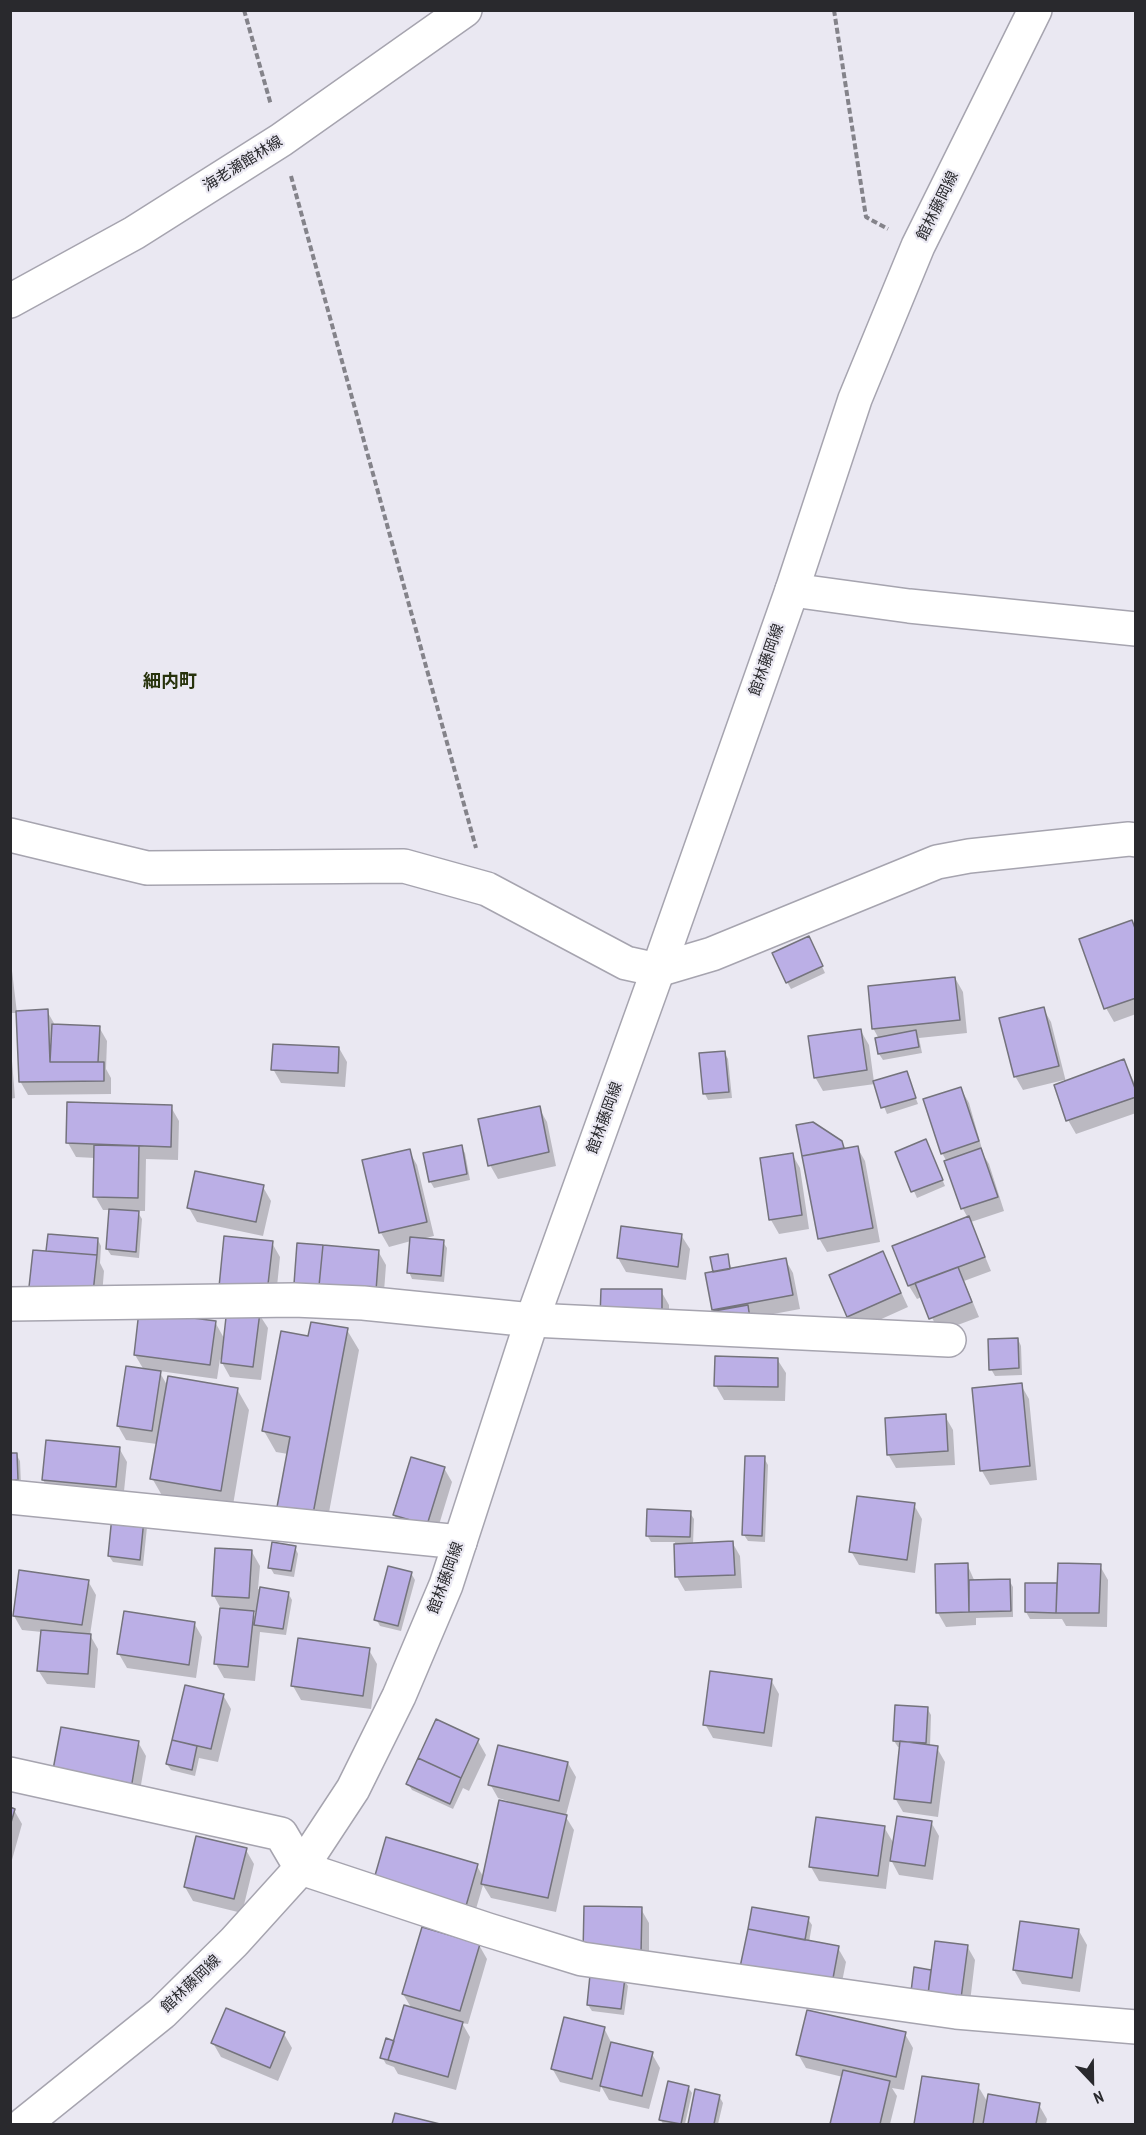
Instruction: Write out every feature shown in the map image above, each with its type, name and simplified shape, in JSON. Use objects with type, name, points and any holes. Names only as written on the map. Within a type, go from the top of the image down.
[{"type":"street","name":"海老瀬館林線","points":[[10,301],[134,233],[281,140],[465,10]]},
{"type":"street","name":"館林藤岡線","points":[[24,2124],[162,2013],[234,1942],[301,1868],[352,1789],[399,1696],[446,1585],[532,1320],[792,590],[855,399],[918,246],[1035,10]]},
{"type":"street","points":[[792,590],[909,606],[1136,629]]},
{"type":"street","points":[[10,835],[147,868],[404,866],[487,889],[626,963],[658,970],[712,954],[937,862],[969,856],[1136,840]]},
{"type":"street","points":[[10,1304],[294,1300],[363,1303],[532,1320],[949,1340]]},
{"type":"street","points":[[10,1497],[460,1542]]},
{"type":"street","points":[[10,1774],[281,1834],[301,1868],[582,1959],[956,2012],[1136,2027]]},
{"type":"path","points":[[244,10],[487,889]]},
{"type":"path","points":[[834,10],[866,217],[918,246]]},
{"type":"building","points":[[1132,920],[1136,931],[1136,998],[1104,1009],[1079,939]]},
{"type":"building","points":[[809,936],[823,966],[786,983],[772,953]]},
{"type":"building","points":[[955,977],[960,1020],[872,1029],[868,986]]},
{"type":"building","points":[[1044,1007],[1059,1066],[1014,1077],[999,1018]]},
{"type":"building","points":[[48,1009],[50,1062],[104,1062],[104,1081],[19,1082],[16,1011]]},
{"type":"building","points":[[52,1024],[100,1026],[98,1062],[50,1062]]},
{"type":"building","points":[[861,1029],[867,1070],[814,1078],[808,1036]]},
{"type":"building","points":[[916,1030],[919,1047],[878,1054],[875,1038]]},
{"type":"building","points":[[273,1044],[339,1047],[338,1073],[271,1070]]},
{"type":"building","points":[[725,1051],[729,1092],[703,1094],[699,1053]]},
{"type":"building","points":[[1124,1059],[1136,1091],[1136,1097],[1066,1121],[1054,1085]]},
{"type":"building","points":[[907,1071],[916,1098],[881,1108],[873,1081]]},
{"type":"building","points":[[961,1087],[979,1141],[941,1154],[923,1099]]},
{"type":"building","points":[[67,1102],[172,1105],[171,1147],[66,1143]]},
{"type":"building","points":[[540,1106],[549,1152],[488,1166],[478,1119]]},
{"type":"building","points":[[813,1122],[842,1141],[844,1148],[802,1156],[796,1125]]},
{"type":"building","points":[[926,1139],[943,1180],[911,1192],[895,1152]]},
{"type":"building","points":[[94,1145],[139,1146],[138,1198],[93,1197]]},
{"type":"building","points":[[462,1145],[467,1174],[429,1182],[423,1153]]},
{"type":"building","points":[[858,1146],[873,1228],[818,1239],[802,1156]]},
{"type":"building","points":[[981,1148],[998,1197],[961,1209],[944,1161]]},
{"type":"building","points":[[410,1149],[427,1222],[379,1233],[362,1160]]},
{"type":"building","points":[[793,1153],[802,1215],[769,1220],[760,1158]]},
{"type":"building","points":[[195,1171],[264,1185],[256,1222],[187,1208]]},
{"type":"building","points":[[109,1209],[139,1211],[136,1252],[106,1249]]},
{"type":"building","points":[[969,1216],[985,1257],[908,1286],[892,1246]]},
{"type":"building","points":[[621,1226],[682,1234],[678,1267],[617,1258]]},
{"type":"building","points":[[48,1234],[98,1238],[97,1255],[46,1251]]},
{"type":"building","points":[[224,1236],[273,1241],[267,1293],[219,1287]]},
{"type":"building","points":[[410,1237],[444,1240],[441,1276],[407,1273]]},
{"type":"building","points":[[297,1243],[323,1245],[319,1286],[294,1284]]},
{"type":"building","points":[[323,1245],[379,1250],[376,1291],[319,1286]]},
{"type":"building","points":[[33,1250],[97,1255],[93,1293],[29,1287]]},
{"type":"building","points":[[883,1251],[901,1293],[847,1317],[829,1275]]},
{"type":"building","points":[[728,1254],[730,1269],[713,1272],[710,1257]]},
{"type":"building","points":[[786,1258],[793,1295],[712,1310],[705,1273]]},
{"type":"building","points":[[958,1267],[972,1302],[929,1319],[915,1283]]},
{"type":"building","points":[[601,1289],[662,1289],[662,1318],[600,1317]]},
{"type":"building","points":[[748,1305],[750,1319],[716,1325],[714,1311]]},
{"type":"building","points":[[227,1308],[260,1312],[253,1367],[221,1363]]},
{"type":"building","points":[[139,1311],[216,1321],[210,1365],[134,1355]]},
{"type":"building","points":[[311,1322],[348,1328],[313,1514],[277,1507],[290,1437],[262,1431],[281,1331],[308,1336]]},
{"type":"building","points":[[1018,1338],[1019,1368],[989,1370],[988,1339]]},
{"type":"building","points":[[715,1356],[778,1358],[778,1387],[714,1386]]},
{"type":"building","points":[[126,1366],[161,1371],[152,1431],[117,1426]]},
{"type":"building","points":[[168,1376],[238,1388],[221,1491],[150,1479]]},
{"type":"building","points":[[1022,1383],[1030,1466],[980,1471],[972,1388]]},
{"type":"building","points":[[946,1414],[948,1451],[887,1455],[885,1418]]},
{"type":"building","points":[[46,1440],[120,1447],[116,1487],[42,1480]]},
{"type":"building","points":[[10,1453],[17,1453],[18,1480],[10,1480]]},
{"type":"building","points":[[745,1456],[765,1456],[762,1536],[742,1535]]},
{"type":"building","points":[[411,1457],[445,1467],[427,1525],[393,1515]]},
{"type":"building","points":[[857,1496],[915,1503],[907,1560],[849,1552]]},
{"type":"building","points":[[647,1509],[691,1511],[690,1537],[646,1536]]},
{"type":"building","points":[[112,1516],[144,1519],[140,1560],[108,1556]]},
{"type":"building","points":[[733,1541],[735,1575],[675,1577],[674,1544]]},
{"type":"building","points":[[272,1542],[296,1546],[291,1571],[268,1568]]},
{"type":"building","points":[[215,1548],[252,1550],[249,1598],[212,1596]]},
{"type":"building","points":[[968,1563],[969,1612],[936,1613],[935,1564]]},
{"type":"building","points":[[1058,1563],[1101,1564],[1099,1613],[1056,1613]]},
{"type":"building","points":[[388,1566],[412,1572],[398,1626],[374,1620]]},
{"type":"building","points":[[19,1570],[89,1580],[82,1625],[13,1616]]},
{"type":"building","points":[[1010,1579],[1011,1611],[969,1612],[969,1580]]},
{"type":"building","points":[[1025,1583],[1057,1583],[1056,1613],[1025,1612]]},
{"type":"building","points":[[260,1587],[289,1592],[283,1629],[254,1625]]},
{"type":"building","points":[[220,1608],[254,1611],[248,1667],[214,1664]]},
{"type":"building","points":[[124,1611],[195,1622],[189,1665],[117,1654]]},
{"type":"building","points":[[41,1630],[91,1634],[88,1674],[37,1671]]},
{"type":"building","points":[[298,1638],[370,1648],[363,1696],[291,1686]]},
{"type":"building","points":[[710,1671],[772,1679],[764,1733],[703,1725]]},
{"type":"building","points":[[185,1685],[224,1694],[211,1749],[172,1740]]},
{"type":"building","points":[[895,1705],[928,1707],[926,1743],[893,1741]]},
{"type":"building","points":[[436,1719],[479,1739],[461,1778],[418,1758]]},
{"type":"building","points":[[61,1727],[139,1741],[131,1789],[52,1775]]},
{"type":"building","points":[[172,1740],[197,1746],[192,1770],[166,1764]]},
{"type":"building","points":[[900,1741],[938,1746],[931,1803],[894,1799]]},
{"type":"building","points":[[498,1745],[568,1762],[559,1801],[488,1785]]},
{"type":"building","points":[[418,1758],[461,1778],[450,1804],[406,1784]]},
{"type":"building","points":[[499,1800],[567,1815],[548,1898],[481,1884]]},
{"type":"building","points":[[10,1807],[15,1809],[10,1826]]},
{"type":"building","points":[[897,1816],[932,1821],[925,1866],[890,1861]]},
{"type":"building","points":[[816,1817],[885,1826],[878,1876],[809,1867]]},
{"type":"building","points":[[196,1836],[247,1848],[234,1899],[184,1887]]},
{"type":"building","points":[[386,1837],[478,1864],[464,1913],[372,1886]]},
{"type":"building","points":[[584,1906],[642,1907],[641,1954],[583,1953]]},
{"type":"building","points":[[752,1907],[809,1917],[805,1940],[748,1929]]},
{"type":"building","points":[[1020,1921],[1079,1929],[1072,1978],[1013,1970]]},
{"type":"building","points":[[422,1927],[480,1944],[460,2011],[402,1994]]},
{"type":"building","points":[[748,1929],[839,1946],[831,1989],[739,1972]]},
{"type":"building","points":[[935,1941],[968,1945],[960,2006],[927,2002]]},
{"type":"building","points":[[914,1967],[931,1970],[927,2002],[910,2000]]},
{"type":"building","points":[[590,1975],[625,1978],[621,2009],[587,2005]]},
{"type":"building","points":[[404,2005],[463,2022],[448,2077],[388,2060]]},
{"type":"building","points":[[226,2008],[285,2032],[270,2068],[211,2043]]},
{"type":"building","points":[[807,2010],[906,2032],[896,2077],[796,2055]]},
{"type":"building","points":[[564,2017],[605,2027],[592,2079],[551,2069]]},
{"type":"building","points":[[386,2038],[394,2041],[388,2060],[380,2058]]},
{"type":"building","points":[[611,2042],[653,2052],[642,2096],[600,2086]]},
{"type":"building","points":[[843,2070],[890,2081],[880,2124],[830,2124]]},
{"type":"building","points":[[922,2076],[979,2084],[973,2124],[914,2124]]},
{"type":"building","points":[[668,2081],[689,2086],[681,2124],[659,2120]]},
{"type":"building","points":[[695,2089],[720,2095],[714,2124],[688,2124]]},
{"type":"building","points":[[988,2094],[1040,2103],[1036,2124],[983,2124]]},
{"type":"building","points":[[395,2113],[440,2124],[392,2124]]},
{"type":"district","name":"細内町","points":[[170,682]]}]
